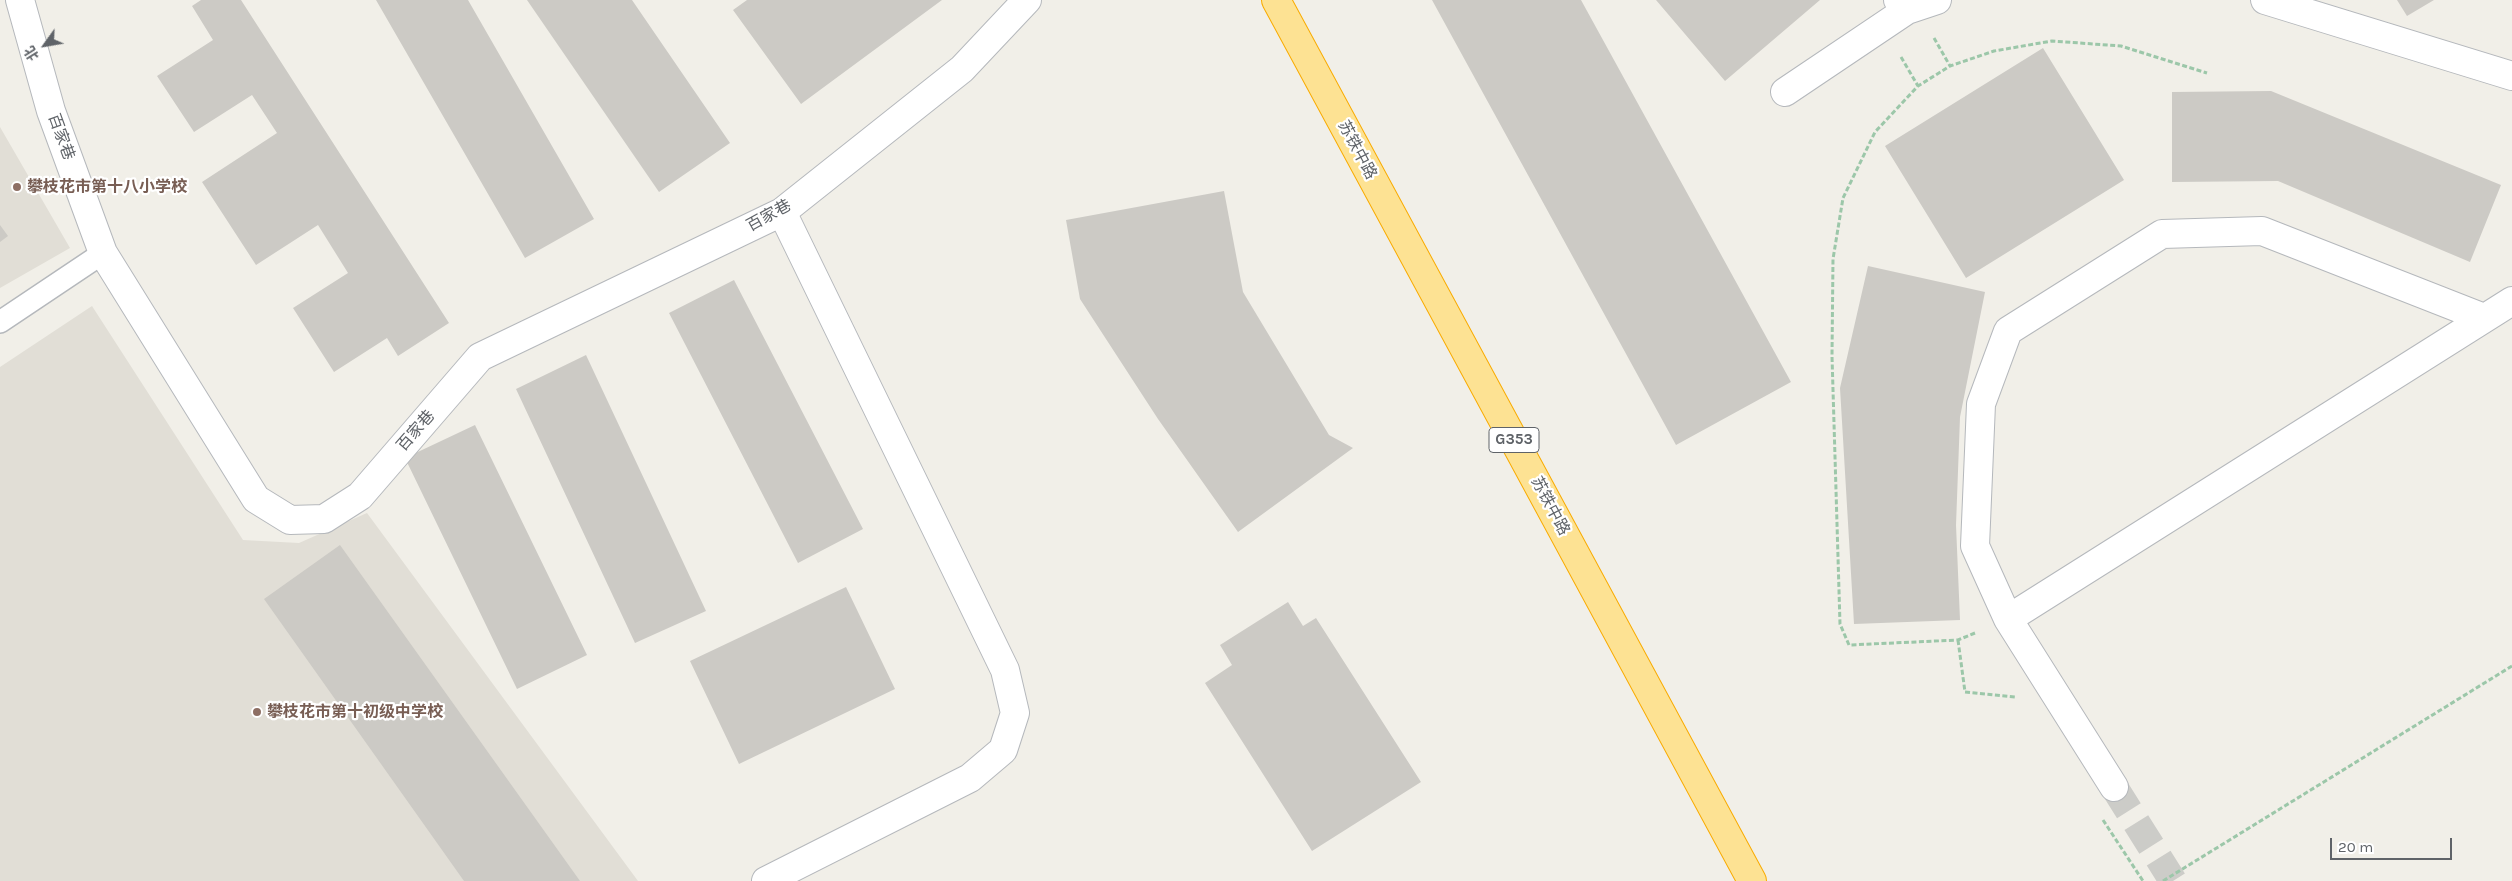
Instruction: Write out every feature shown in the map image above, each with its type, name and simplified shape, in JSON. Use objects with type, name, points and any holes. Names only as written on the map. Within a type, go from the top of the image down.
[{"type":"highway","name":"苏铁中路","points":[[1276,0],[1752,881]]},
{"type":"street","name":"百家巷","points":[[20,0],[51,111],[103,254],[256,499],[290,520],[324,518],[360,496],[480,357],[782,212],[962,69],[1027,0]]},
{"type":"street","points":[[1784,92],[1902,5],[1937,0]]},
{"type":"street","points":[[2273,1],[2512,76]]},
{"type":"street","points":[[766,881],[970,778],[1003,750],[1015,713],[1005,670],[782,212]]},
{"type":"street","points":[[2114,787],[2008,619],[1975,546],[1980,404],[2008,331],[2162,234],[2262,231],[2484,318]]},
{"type":"street","points":[[2008,619],[2512,301]]},
{"type":"lane","points":[[0,322],[103,254]]},
{"type":"path","points":[[2008,619],[1958,640],[1849,645],[1840,624],[1832,356],[1833,259],[1844,198],[1875,132],[1918,86],[1950,66],[1994,51],[2052,42],[2122,46],[2207,73]]},
{"type":"path","points":[[1958,640],[1965,692],[2018,697]]},
{"type":"path","points":[[2163,881],[2512,666]]},
{"type":"path","points":[[2102,819],[2143,881]]},
{"type":"shaded area","name":"攀枝花市第十八小学校","points":[[0,127],[70,248],[0,288]]},
{"type":"shaded area","name":"攀枝花市第十初级中学校","points":[[92,306],[243,540],[299,543],[367,513],[638,881],[0,881],[0,367]]},
{"type":"building","points":[[201,0],[241,0],[449,323],[398,356],[387,338],[334,372],[293,308],[348,273],[318,225],[256,265],[202,182],[277,133],[252,95],[194,132],[157,76],[213,40],[192,6]]},
{"type":"building","points":[[376,0],[468,0],[594,219],[525,258]]},
{"type":"building","points":[[527,0],[632,0],[730,143],[659,192]]},
{"type":"building","points":[[747,0],[942,0],[801,104],[733,10]]},
{"type":"building","points":[[1432,0],[1581,0],[1791,382],[1676,445]]},
{"type":"building","points":[[1656,0],[1820,0],[1725,81]]},
{"type":"building","points":[[2397,0],[2434,0],[2407,16]]},
{"type":"building","points":[[2043,48],[2124,180],[1966,278],[1885,146]]},
{"type":"building","points":[[2271,91],[2501,185],[2470,262],[2278,181],[2172,182],[2172,92]]},
{"type":"building","points":[[1224,191],[1243,292],[1329,435],[1353,448],[1238,532],[1158,419],[1080,299],[1066,220]]},
{"type":"building","points":[[0,225],[8,236],[0,242]]},
{"type":"building","points":[[1868,266],[1985,292],[1960,417],[1956,525],[1960,620],[1854,624],[1840,388]]},
{"type":"building","points":[[734,280],[863,529],[798,563],[669,313]]},
{"type":"building","points":[[586,355],[706,611],[635,643],[516,389]]},
{"type":"building","points":[[475,425],[587,655],[517,689],[405,458]]},
{"type":"building","points":[[340,545],[580,881],[464,881],[264,599]]},
{"type":"building","points":[[846,587],[895,689],[739,764],[690,661]]},
{"type":"building","points":[[1288,602],[1303,626],[1316,618],[1421,782],[1312,851],[1205,683],[1232,665],[1220,645]]},
{"type":"tunnel","points":[[2114,787],[2173,881]]},
{"type":"place","name":"攀枝花市第十八小学校","points":[[17,187]]},
{"type":"place","name":"攀枝花市第十初级中学校","points":[[257,712]]}]
